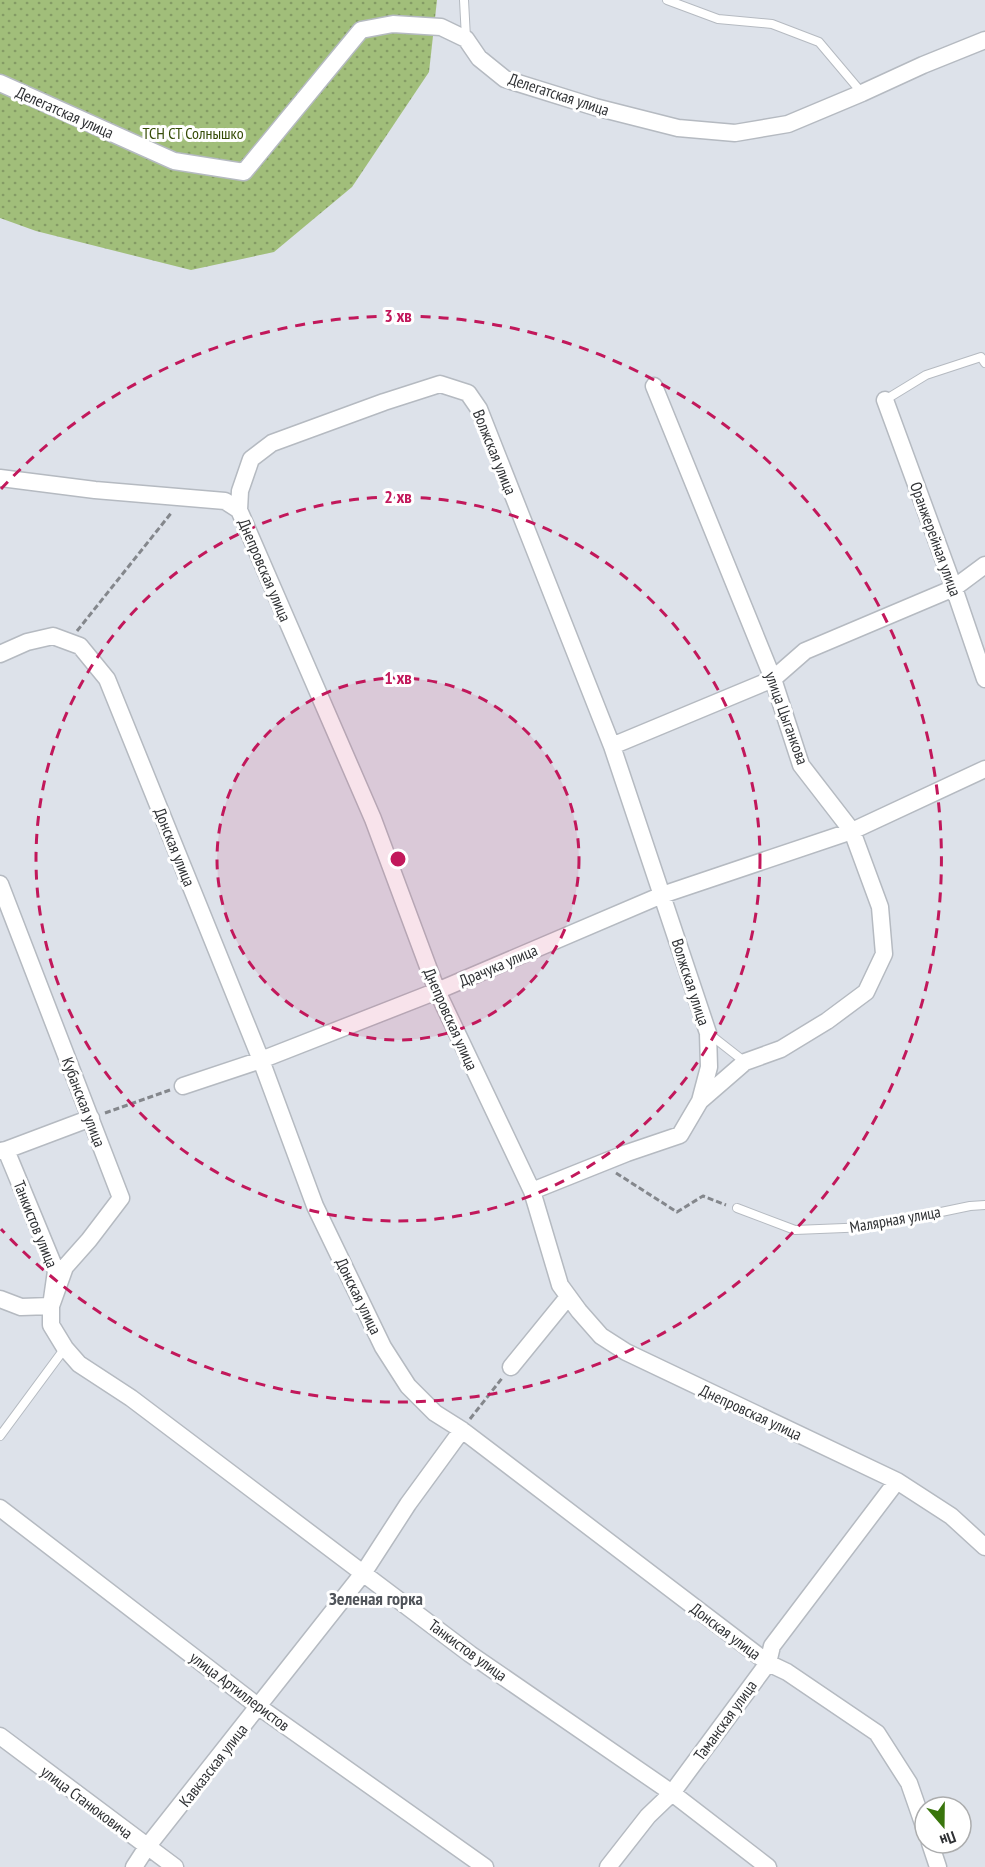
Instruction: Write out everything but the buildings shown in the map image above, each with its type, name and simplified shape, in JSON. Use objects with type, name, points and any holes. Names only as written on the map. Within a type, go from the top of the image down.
[{"type":"street","name":"Делегатская улица","points":[[0,83],[174,161],[244,172],[361,30],[393,24],[441,27],[466,39],[479,57],[505,79],[678,128],[735,133],[788,124],[985,40]]},
{"type":"street","name":"Волжская улица","points":[[239,510],[240,491],[251,459],[272,443],[440,384],[468,393],[479,409],[612,746],[708,1033],[709,1067],[700,1101],[680,1136],[607,1161],[532,1191]]},
{"type":"street","name":"улица Цыганкова","points":[[654,386],[773,679],[801,765],[852,831],[880,907],[884,954],[866,992],[827,1021],[781,1049],[745,1062],[700,1101]]},
{"type":"street","name":"Оранжерейная улица","points":[[885,400],[985,680]]},
{"type":"street","name":"Днепровская улица","points":[[0,478],[95,490],[225,501],[239,510],[373,819],[437,992],[532,1191],[560,1285],[568,1297],[601,1336],[626,1352],[897,1481],[951,1516],[985,1547]]},
{"type":"street","points":[[612,746],[773,679],[805,651],[954,588],[985,565]]},
{"type":"street","points":[[0,654],[27,642],[53,636],[69,642]]},
{"type":"street","name":"Донская улица","points":[[69,642],[80,646],[107,679],[261,1059],[315,1206],[383,1347],[408,1386],[435,1413],[462,1430],[768,1663],[786,1672],[877,1733],[909,1783],[913,1795]]},
{"type":"street","name":"Драчука улица","points":[[183,1086],[437,992],[662,895],[852,831],[985,769]]},
{"type":"street","name":"Кубанская улица","points":[[0,884],[122,1198],[65,1267],[51,1306]]},
{"type":"street","points":[[3,1150],[91,1118]]},
{"type":"street","name":"Танкистов улица","points":[[3,1150],[56,1271],[51,1325],[65,1348],[79,1364],[131,1398],[470,1654],[672,1793],[768,1867]]},
{"type":"street","points":[[511,1368],[568,1297]]},
{"type":"street","points":[[0,1299],[21,1306],[51,1306]]},
{"type":"street","name":"Кавказская улица","points":[[134,1867],[147,1847],[364,1572],[408,1504],[462,1430]]},
{"type":"street","name":"Таманская улица","points":[[608,1867],[648,1816],[672,1793],[768,1663],[772,1646],[897,1481]]},
{"type":"street","name":"улица Артиллеристов","points":[[0,1508],[259,1707],[485,1867]]},
{"type":"street","name":"улица Станюковича","points":[[0,1736],[175,1867]]},
{"type":"lane","points":[[464,0],[466,39]]},
{"type":"lane","points":[[667,0],[718,19],[772,24],[819,42],[862,93]]},
{"type":"lane","points":[[885,400],[926,375],[981,357],[985,363]]},
{"type":"lane","points":[[708,1033],[745,1062]]},
{"type":"lane","name":"Малярная улица","points":[[736,1208],[795,1230],[869,1227],[970,1206],[985,1205]]},
{"type":"lane","points":[[0,1436],[65,1348]]},
{"type":"path","points":[[69,642],[174,510],[187,498]]},
{"type":"path","points":[[91,1118],[183,1086]]},
{"type":"path","points":[[607,1161],[617,1175],[677,1212],[703,1196],[736,1208]]},
{"type":"path","points":[[462,1430],[511,1368]]},
{"type":"green space","name":"ТСН СТ Солнышко","points":[[0,0],[437,0],[429,72],[352,187],[274,252],[191,270],[36,231],[0,218]]},
{"type":"district","name":"Зеленая горка","points":[[376,1598]]}]
